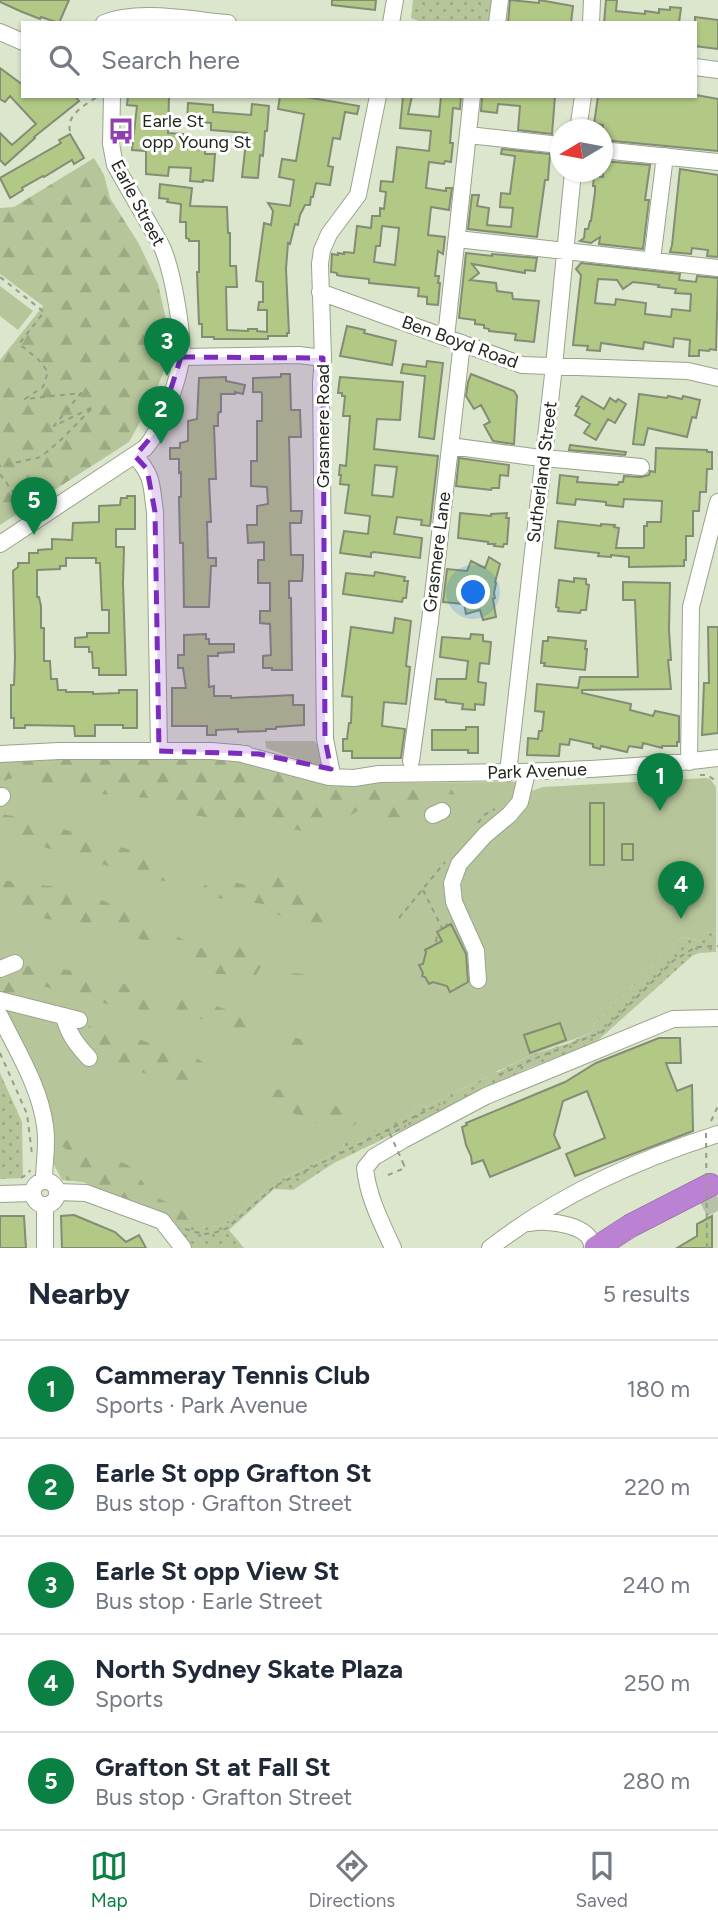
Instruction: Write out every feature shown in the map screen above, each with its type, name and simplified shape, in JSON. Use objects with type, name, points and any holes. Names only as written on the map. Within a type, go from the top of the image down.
[{"type":"highway","points":[[594,1248],[630,1226],[702,1199],[620,1248]]},
{"type":"street","points":[[391,21],[395,0]]},
{"type":"street","points":[[497,21],[500,0]]},
{"type":"street","points":[[591,21],[592,0]]},
{"type":"street","points":[[111,21],[135,16],[201,21]]},
{"type":"street","points":[[0,32],[21,41]]},
{"type":"street","points":[[697,67],[718,70]]},
{"type":"street","name":"Earle Street","points":[[112,98],[112,153],[115,165],[164,252],[177,311],[181,357],[158,429],[151,442],[135,456]]},
{"type":"street","name":"Grasmere Road","points":[[331,769],[325,739],[321,383],[323,358],[320,292],[322,250],[328,234],[358,195],[378,98]]},
{"type":"street","points":[[446,337],[472,98]]},
{"type":"street","points":[[580,119],[583,98]]},
{"type":"street","points":[[468,135],[550,144]]},
{"type":"street","points":[[613,151],[718,162]]},
{"type":"street","points":[[652,260],[665,156]]},
{"type":"street","name":"Sutherland Street","points":[[508,773],[572,182]]},
{"type":"street","points":[[457,239],[718,268]]},
{"type":"street","name":"Ben Boyd Road","points":[[320,292],[522,365],[688,371],[718,367]]},
{"type":"street","name":"Grasmere Lane","points":[[411,761],[462,343]]},
{"type":"street","points":[[181,357],[299,355],[323,358]]},
{"type":"street","name":"Ben Boyd Road","points":[[688,371],[718,378]]},
{"type":"street","points":[[450,446],[641,467]]},
{"type":"street","points":[[0,544],[135,456],[147,470],[155,512],[159,751]]},
{"type":"street","points":[[704,763],[691,607],[718,502]]},
{"type":"street","name":"Park Avenue","points":[[0,748],[259,754],[331,769],[379,774]]},
{"type":"street","name":"Park Avenue","points":[[0,754],[45,751]]},
{"type":"street","name":"Park Avenue","points":[[238,753],[328,777],[354,778],[379,774],[582,771],[704,763],[718,771]]},
{"type":"street","points":[[478,980],[476,951],[454,902],[454,874],[459,864],[485,835],[514,811],[524,792],[527,772]]},
{"type":"street","points":[[0,1000],[72,1018],[68,1030],[89,1058]]},
{"type":"street","points":[[0,1016],[36,1089],[46,1129],[37,1202],[45,1205],[54,1200],[57,1192]]},
{"type":"street","points":[[393,1248],[366,1184],[365,1168],[374,1157],[486,1097],[605,1046],[673,1019],[718,1018]]},
{"type":"street","points":[[490,1248],[560,1200],[621,1169],[676,1148],[711,1130]]},
{"type":"street","points":[[0,1194],[51,1182],[57,1192]]},
{"type":"street","points":[[57,1192],[86,1192],[162,1221],[183,1248]]},
{"type":"street","points":[[45,1205],[45,1248]]},
{"type":"street","points":[[512,1232],[526,1224],[539,1221],[558,1223],[588,1234],[594,1248]]},
{"type":"path","points":[[71,131],[69,121],[95,98]]},
{"type":"path","points":[[0,277],[44,312],[19,344],[38,359],[48,372],[44,387],[25,399],[81,393],[54,426],[93,407],[41,457],[0,466]]},
{"type":"path","points":[[0,474],[34,522]]},
{"type":"path","points":[[704,763],[707,775],[718,782]]},
{"type":"path","points":[[399,918],[423,889],[442,928]]},
{"type":"path","points":[[436,942],[437,933],[442,928],[462,917]]},
{"type":"path","points":[[494,1078],[602,1032],[673,961],[696,947],[718,946]]},
{"type":"path","points":[[0,1053],[27,1114],[32,1156]]},
{"type":"path","points":[[166,1227],[173,1226],[203,1234],[227,1228],[275,1186],[444,1102]]},
{"type":"path","points":[[707,1248],[711,1130],[718,1106]]},
{"type":"path","points":[[388,1175],[405,1168],[390,1134],[407,1126]]},
{"type":"path","points":[[21,1178],[29,1173],[32,1166]]},
{"type":"highlighted area","points":[[181,357],[323,358],[325,739],[331,769],[259,754],[159,751],[155,512],[147,469],[135,456],[158,429]]},
{"type":"green space","points":[[413,0],[493,0],[492,21],[418,21],[411,18]]},
{"type":"green space","points":[[94,158],[104,175],[110,198],[139,244],[158,284],[170,337],[164,371],[129,442],[0,525],[0,360],[43,306],[0,274],[0,208],[14,207]]},
{"type":"green space","points":[[0,286],[33,311],[18,330],[0,316]]},
{"type":"green space","points":[[265,741],[314,741],[321,748],[324,765],[311,764],[266,748]]},
{"type":"green space","points":[[0,758],[266,769],[350,783],[515,782],[528,792],[543,787],[706,778],[716,787],[716,934],[706,932],[703,941],[682,937],[594,1024],[592,1032],[488,1073],[487,1077],[425,1107],[420,1105],[412,1114],[370,1134],[369,1138],[356,1143],[344,1143],[342,1150],[278,1181],[222,1226],[195,1228],[83,1182],[62,1180],[54,1165],[52,1127],[44,1092],[0,1005]]},
{"type":"green space","points":[[0,758],[219,758],[350,783],[481,783],[474,795],[439,794],[404,810],[387,844],[377,817],[365,807],[335,824],[304,831],[186,814],[160,799],[79,792],[12,778],[0,782]]},
{"type":"green space","points":[[0,814],[44,823],[130,850],[174,858],[178,884],[145,877],[0,834]]},
{"type":"green space","points":[[279,873],[316,891],[326,917],[326,933],[296,927],[263,904],[217,898],[203,887],[213,877],[255,887]]},
{"type":"green space","points":[[0,880],[81,890],[201,948],[239,944],[266,957],[256,975],[216,974],[170,949],[109,929],[47,919],[0,903]]},
{"type":"green space","points":[[706,932],[716,934],[716,952],[692,956],[594,1044],[529,1068],[334,1163],[293,1190],[274,1189],[229,1230],[244,1248],[190,1248],[162,1216],[195,1228],[222,1226],[265,1190],[268,1181],[278,1181],[342,1150],[344,1143],[349,1140],[356,1143],[368,1138],[369,1134],[412,1114],[416,1107],[425,1107],[487,1077],[493,1070],[498,1072],[531,1055],[569,1043],[592,1032],[594,1024],[682,937],[702,941]]},
{"type":"green space","points":[[37,965],[92,974],[144,990],[177,995],[270,1025],[253,1034],[213,1021],[111,1005],[46,987],[4,995],[0,986],[2,972],[15,967]]},
{"type":"green space","points":[[286,973],[308,974],[311,990],[280,986]]},
{"type":"green space","points":[[88,1026],[107,1029],[196,1058],[212,1067],[194,1085],[157,1078],[93,1054],[87,1038]]},
{"type":"green space","points":[[285,1034],[321,1046],[297,1060],[267,1044]]},
{"type":"green space","points":[[0,1073],[22,1122],[23,1178],[0,1179]]},
{"type":"green space","points":[[262,1085],[331,1104],[364,1118],[342,1134],[251,1097]]},
{"type":"green space","points":[[55,1130],[81,1147],[100,1151],[133,1168],[152,1195],[180,1209],[226,1248],[162,1216],[83,1182],[66,1180],[69,1151],[53,1140]]},
{"type":"building","points":[[69,0],[60,21],[40,19],[0,2]]},
{"type":"building","points":[[332,0],[376,0],[375,10],[332,5]]},
{"type":"building","points":[[510,0],[539,3],[539,0],[573,6],[571,21],[508,21]]},
{"type":"building","points":[[606,0],[617,0],[616,11],[645,14],[645,11],[659,13],[659,9],[681,8],[679,21],[604,21]]},
{"type":"building","points":[[695,17],[718,20],[718,49],[697,46]]},
{"type":"building","points":[[0,68],[21,84],[21,98],[77,98],[79,101],[34,137],[5,165],[0,160],[0,133],[12,145],[36,124],[10,96],[5,102],[0,99]]},
{"type":"building","points":[[697,95],[718,99],[718,151],[613,141],[613,119],[595,119],[598,98],[697,98]]},
{"type":"building","points":[[128,98],[169,98],[168,133],[183,134],[182,148],[205,150],[205,154],[215,154],[213,181],[190,181],[191,168],[169,167],[168,176],[146,174],[146,151],[132,150],[137,106],[127,105]]},
{"type":"building","points":[[280,98],[312,98],[359,106],[357,114],[345,112],[340,139],[333,138],[328,166],[333,167],[330,185],[316,183],[310,205],[305,205],[298,225],[295,224],[290,244],[288,243],[286,269],[289,333],[287,336],[268,336],[268,339],[202,337],[197,272],[199,241],[189,241],[186,238],[186,222],[180,222],[181,204],[159,198],[160,184],[192,188],[190,206],[227,207],[230,266],[236,266],[237,287],[226,287],[227,330],[257,329],[267,332],[267,310],[258,310],[259,302],[263,302],[263,282],[256,281],[264,223],[271,225],[273,211],[268,203],[290,206],[294,180],[279,177],[282,159],[296,161],[304,114],[278,109]]},
{"type":"building","points":[[403,98],[412,98],[408,114],[439,117],[441,98],[461,98],[460,109],[453,108],[451,162],[429,162],[426,188],[446,191],[446,188],[452,188],[449,210],[431,207],[428,235],[445,237],[443,254],[438,251],[435,276],[439,276],[440,283],[438,305],[427,304],[427,297],[418,296],[419,288],[369,283],[369,279],[341,276],[331,272],[332,254],[354,253],[357,226],[371,228],[372,216],[380,216],[380,208],[384,209],[386,192],[380,191],[381,181],[393,182],[397,147],[429,151],[431,131],[400,128]],"holes":[[[382,226],[399,228],[395,265],[374,262],[376,246],[380,246]]]},
{"type":"building","points":[[482,98],[555,98],[550,134],[518,130],[520,106],[498,104],[497,113],[481,111]]},
{"type":"building","points":[[188,103],[213,105],[213,112],[251,115],[252,104],[269,106],[258,178],[242,177],[247,133],[211,130],[211,123],[187,121]]},
{"type":"building","points":[[70,134],[84,158],[74,164],[72,160],[22,188],[23,190],[10,198],[0,178],[61,143],[59,140]]},
{"type":"building","points":[[502,149],[550,154],[537,237],[468,229],[472,195],[479,195],[477,206],[489,208],[487,225],[511,227],[513,208],[500,207],[501,193],[510,194],[515,156],[501,154]]},
{"type":"building","points":[[613,162],[650,165],[643,249],[599,244],[600,237],[591,243],[580,241],[591,221],[595,192],[593,182],[613,182]]},
{"type":"building","points":[[680,169],[718,175],[718,257],[707,256],[708,250],[692,248],[691,254],[670,252]]},
{"type":"building","points":[[466,253],[537,258],[535,271],[525,270],[525,273],[472,264],[479,273],[470,280],[496,283],[497,291],[512,293],[513,299],[539,301],[534,342],[515,340],[516,334],[489,331],[484,325],[475,324],[475,320],[459,318]]},
{"type":"building","points":[[581,263],[680,274],[679,280],[696,282],[697,276],[718,278],[716,350],[699,350],[699,356],[689,356],[690,340],[674,338],[673,347],[644,342],[643,349],[601,343],[600,351],[587,350],[588,346],[573,345],[581,275],[576,269]],"holes":[[[598,279],[617,280],[623,289],[633,282],[659,285],[658,287],[676,289],[675,293],[691,294],[690,311],[672,309],[671,317],[645,314],[646,303],[616,299],[615,305],[595,303]]]},
{"type":"building","points":[[347,326],[396,341],[392,365],[340,356]]},
{"type":"building","points":[[427,361],[443,363],[434,439],[419,437],[425,376],[401,373],[403,364],[426,367]]},
{"type":"building","points":[[281,374],[290,374],[291,410],[300,410],[301,437],[289,437],[291,511],[302,511],[301,523],[290,523],[291,555],[303,555],[302,581],[289,581],[292,670],[263,668],[263,656],[271,655],[270,624],[260,623],[260,611],[270,611],[270,583],[258,583],[258,560],[264,560],[264,542],[248,543],[247,525],[257,525],[257,506],[268,504],[267,487],[251,486],[251,461],[257,461],[257,421],[262,421],[262,394],[253,392],[253,378],[281,377]]},
{"type":"building","points":[[471,374],[514,391],[517,396],[514,444],[493,441],[484,425],[490,422],[481,405],[474,409],[466,396]]},
{"type":"building","points":[[226,377],[226,381],[245,385],[243,394],[221,394],[218,426],[214,426],[216,479],[209,479],[211,522],[207,522],[208,558],[216,558],[216,566],[211,566],[209,607],[184,607],[183,543],[180,543],[181,472],[179,473],[179,459],[170,459],[170,448],[180,448],[180,443],[188,441],[188,421],[197,419],[199,378]]},
{"type":"building","points":[[340,377],[403,382],[400,420],[377,419],[374,449],[438,456],[430,526],[421,525],[422,520],[397,517],[394,534],[422,538],[420,558],[374,552],[371,557],[340,553],[344,531],[368,534],[370,516],[345,513],[349,485],[340,484],[339,475],[340,465],[346,466],[350,416],[343,416],[345,396],[338,393]],"holes":[[[375,465],[397,467],[393,497],[372,495]]]},
{"type":"building","points":[[639,394],[682,399],[683,396],[700,400],[696,418],[692,417],[687,437],[648,428],[644,445],[633,444]]},
{"type":"building","points":[[582,396],[604,409],[610,398],[626,404],[615,423],[608,419],[596,440],[584,433],[590,424],[575,415],[579,407],[576,406]]},
{"type":"building","points":[[570,445],[626,452],[625,455],[569,450]]},
{"type":"building","points":[[656,448],[712,452],[712,469],[707,469],[706,492],[700,492],[699,511],[693,511],[693,536],[686,536],[684,566],[629,567],[629,557],[598,556],[599,553],[555,548],[558,521],[615,525],[614,527],[619,528],[616,548],[644,548],[644,526],[647,526],[647,522],[661,522],[662,501],[624,499],[623,507],[576,499],[575,505],[557,503],[560,475],[578,477],[577,482],[618,485],[623,482],[624,476],[641,477],[649,475],[650,471],[655,472]]},
{"type":"building","points":[[459,458],[509,465],[508,476],[500,475],[499,488],[491,490],[456,486]]},
{"type":"building","points":[[135,496],[135,529],[116,529],[116,547],[124,547],[126,675],[99,675],[99,668],[93,668],[89,647],[75,647],[75,638],[87,637],[87,633],[109,633],[109,610],[102,610],[100,563],[96,563],[96,558],[66,558],[66,566],[60,566],[60,569],[37,570],[37,597],[41,606],[41,628],[44,628],[44,661],[50,661],[51,679],[57,679],[58,690],[93,694],[137,690],[137,728],[95,725],[95,736],[75,736],[74,726],[25,725],[25,728],[14,728],[14,718],[11,718],[11,685],[14,685],[15,658],[13,571],[18,567],[18,563],[29,563],[29,553],[52,549],[52,539],[72,540],[73,523],[99,522],[99,506],[120,505],[121,498]]},
{"type":"building","points":[[460,513],[491,516],[507,513],[507,544],[503,547],[494,546],[495,544],[488,542],[458,538]]},
{"type":"building","points":[[489,557],[500,564],[493,599],[496,617],[483,620],[480,610],[466,614],[464,604],[443,602],[447,569],[467,571],[471,561],[485,568]]},
{"type":"building","points":[[375,572],[405,577],[404,581],[408,581],[406,598],[403,598],[402,602],[343,594],[346,573],[374,576]]},
{"type":"building","points":[[574,578],[586,579],[586,584],[589,585],[586,610],[581,610],[580,613],[558,611],[559,608],[556,607],[559,580],[574,582]]},
{"type":"building","points":[[623,582],[670,583],[671,660],[668,660],[671,689],[582,690],[582,693],[631,704],[630,710],[653,716],[655,711],[679,716],[677,746],[662,748],[643,743],[642,748],[629,746],[627,752],[601,746],[600,749],[593,747],[593,744],[570,739],[569,745],[560,744],[559,756],[527,755],[528,738],[538,739],[539,731],[542,731],[544,712],[535,711],[537,684],[578,688],[580,677],[638,677],[635,600],[623,600]]},
{"type":"building","points":[[395,618],[411,621],[406,666],[410,667],[406,704],[384,702],[382,726],[405,729],[401,758],[352,758],[352,751],[343,751],[343,739],[347,739],[351,723],[352,697],[342,696],[351,627],[393,633]]},
{"type":"building","points":[[708,627],[718,627],[718,733],[702,735],[704,683],[709,683]]},
{"type":"building","points":[[206,634],[209,644],[234,644],[234,652],[208,656],[209,687],[214,686],[214,696],[231,698],[293,695],[293,705],[304,705],[304,725],[276,727],[266,731],[216,730],[216,735],[207,735],[207,726],[172,726],[172,688],[186,688],[183,668],[178,668],[178,655],[184,655],[184,635]]},
{"type":"building","points":[[471,634],[483,635],[483,641],[491,642],[489,664],[480,663],[478,682],[486,683],[484,705],[475,704],[475,710],[462,709],[463,704],[435,699],[437,679],[466,679],[468,661],[440,657],[442,637],[470,639]]},
{"type":"building","points":[[548,637],[586,641],[585,670],[544,666],[545,663],[541,663],[543,641],[548,641]]},
{"type":"building","points":[[466,727],[478,727],[478,753],[468,753],[468,750],[432,750],[432,730],[466,730]]},
{"type":"building","points":[[590,803],[604,803],[604,865],[590,865]]},
{"type":"building","points":[[622,844],[633,844],[633,860],[622,860]]},
{"type":"building","points":[[451,924],[466,954],[468,982],[450,992],[447,986],[433,982],[429,984],[422,976],[419,965],[423,964],[425,950],[442,941],[437,932]]},
{"type":"building","points":[[560,1023],[566,1040],[530,1053],[524,1035]]},
{"type":"building","points":[[659,1038],[680,1038],[681,1063],[666,1063],[677,1091],[692,1085],[693,1131],[575,1176],[566,1154],[605,1138],[587,1091],[563,1101],[554,1135],[560,1148],[490,1177],[483,1160],[472,1164],[462,1127],[467,1125],[466,1123],[565,1082],[596,1063]]},
{"type":"building","points":[[74,1215],[115,1232],[126,1242],[139,1235],[146,1248],[62,1248],[61,1216]]},
{"type":"building","points":[[0,1216],[24,1216],[26,1248],[0,1248]]},
{"type":"building","points":[[712,1216],[712,1248],[677,1248],[697,1236],[697,1224]]},
{"type":"tunnel","points":[[702,1206],[718,1198]]},
{"type":"place","name":"Earle St opp Young St","points":[[121,131]]},
{"type":"place","name":"Earle St opp View St","points":[[167,376]]},
{"type":"place","name":"Earle St opp Grafton St","points":[[161,444]]},
{"type":"place","name":"Grafton St at Fall St","points":[[34,535]]},
{"type":"place","name":"Cammeray Tennis Club","points":[[660,811]]},
{"type":"place","name":"North Sydney Skate Plaza","points":[[681,919]]}]
